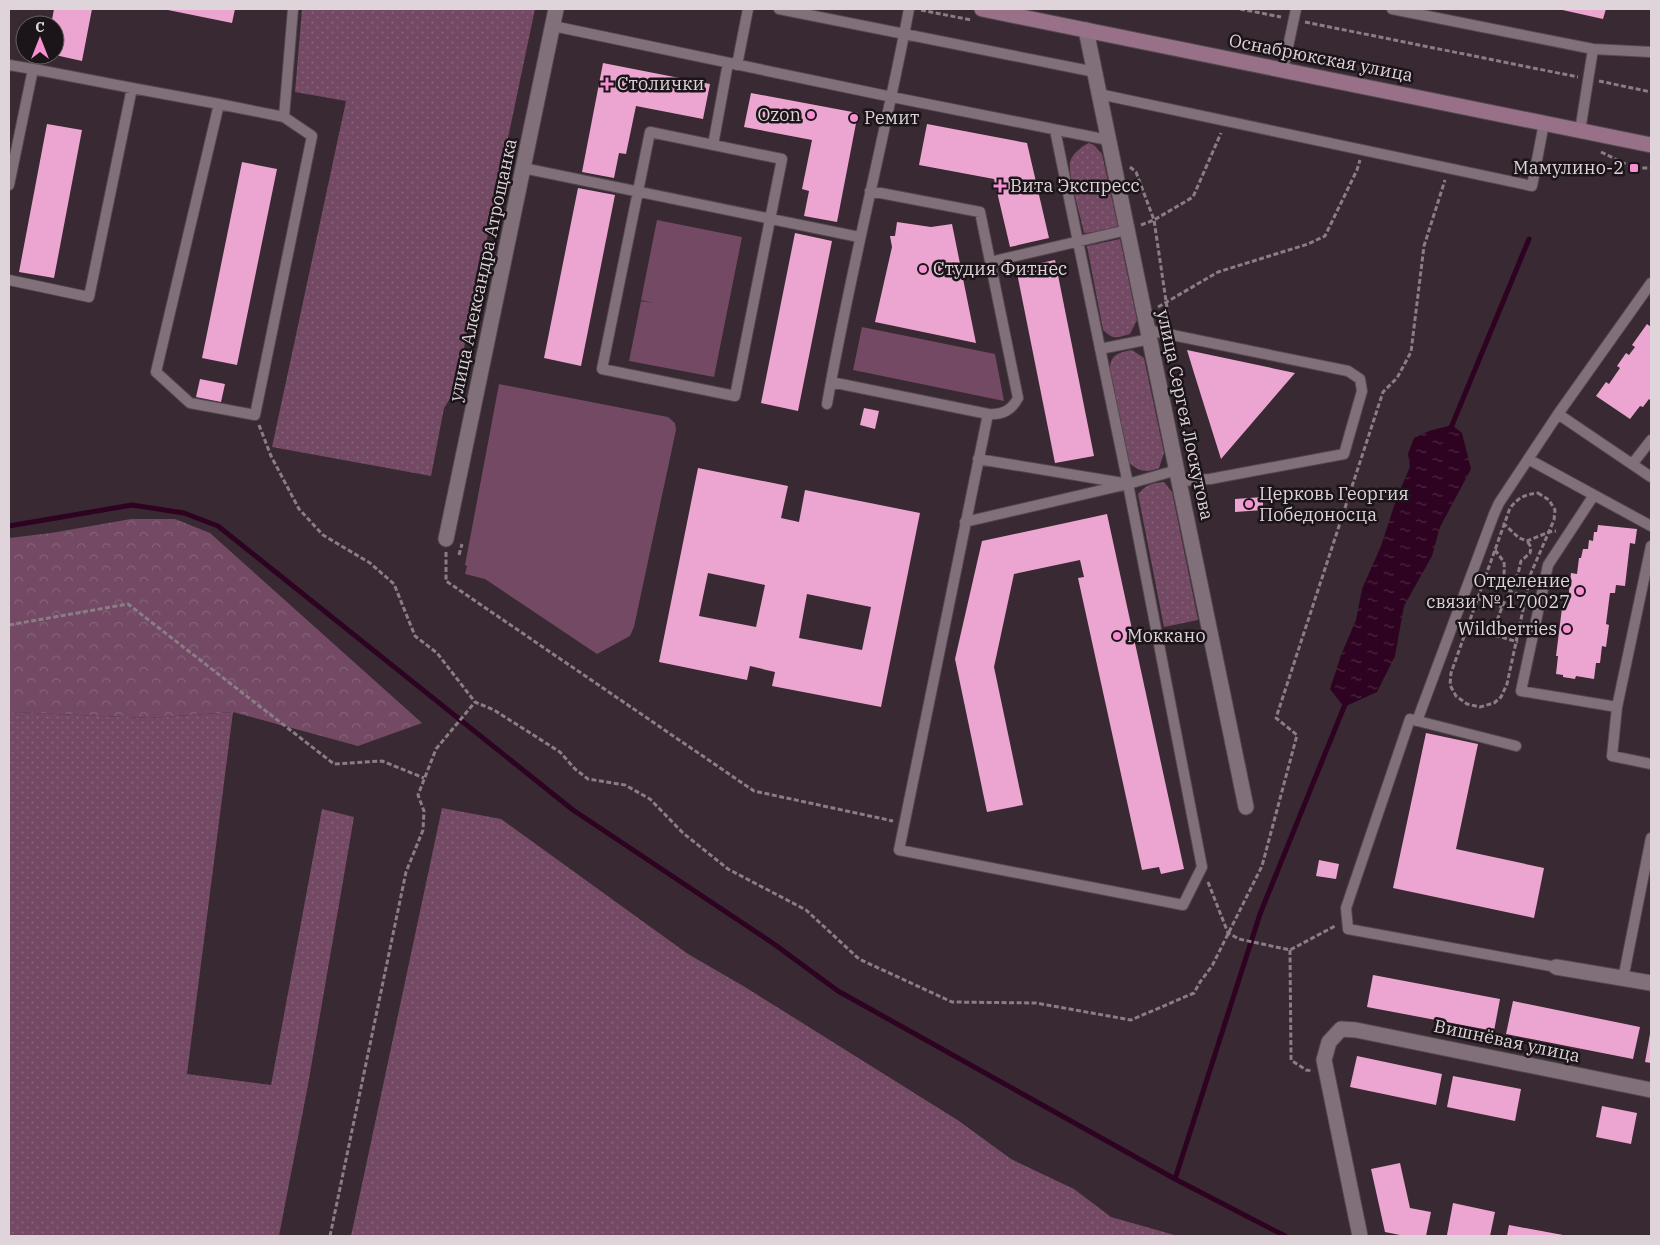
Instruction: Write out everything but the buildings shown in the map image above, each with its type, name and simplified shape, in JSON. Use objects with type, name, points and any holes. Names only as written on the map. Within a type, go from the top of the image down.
[{"type":"street","name":"улица Александра Атрощанка","points":[[446,539],[556,9]]},
{"type":"street","name":"Оснабрюкская улица","points":[[982,9],[1651,145]]},
{"type":"street","name":"улица Сергея Лоскутова","points":[[1086,30],[1246,807]]},
{"type":"street","points":[[1556,967],[1651,984]]},
{"type":"street","name":"Вишнёвая улица","points":[[1326,1073],[1324,1060],[1329,1042],[1341,1029],[1356,1030],[1651,1090]]},
{"type":"street","points":[[1326,1073],[1360,1236]]},
{"type":"lane","points":[[284,117],[292,9]]},
{"type":"lane","points":[[713,145],[748,9]]},
{"type":"lane","points":[[779,9],[1095,72]]},
{"type":"lane","points":[[827,404],[909,9]]},
{"type":"lane","points":[[1283,70],[1296,9]]},
{"type":"lane","points":[[1392,9],[1593,49],[1651,52]]},
{"type":"lane","points":[[552,26],[892,98],[1055,130],[1110,147]]},
{"type":"lane","points":[[1580,131],[1593,49]]},
{"type":"lane","points":[[9,64],[219,104],[284,117],[312,136],[255,415],[190,403],[156,372],[219,104]]},
{"type":"lane","points":[[9,185],[33,69]]},
{"type":"lane","points":[[9,280],[89,297],[132,88]]},
{"type":"lane","points":[[1099,94],[1532,186],[1544,123]]},
{"type":"lane","points":[[988,414],[899,850],[1183,905],[1202,867],[1128,484],[1055,130]]},
{"type":"lane","points":[[650,132],[713,145],[782,159],[735,396],[602,368],[650,132]]},
{"type":"lane","points":[[523,168],[860,238]]},
{"type":"lane","points":[[831,382],[998,415],[1013,408],[1018,398],[980,212],[870,191]]},
{"type":"lane","points":[[990,262],[1127,230]]},
{"type":"lane","points":[[1417,721],[1499,503],[1558,414],[1651,283]]},
{"type":"lane","points":[[965,522],[1128,484],[1178,475],[1210,479],[1344,454],[1362,391],[1360,379],[1348,371],[1148,328],[1100,349]]},
{"type":"lane","points":[[1558,414],[1651,477]]},
{"type":"lane","points":[[1633,463],[1651,440]]},
{"type":"lane","points":[[978,459],[1128,484]]},
{"type":"lane","points":[[1528,459],[1651,526]]},
{"type":"lane","points":[[1594,495],[1548,565],[1521,691],[1617,707]]},
{"type":"lane","points":[[1651,546],[1617,707],[1612,756],[1651,764]]},
{"type":"lane","points":[[1516,746],[1410,719],[1346,908],[1348,929],[1556,967]]},
{"type":"lane","points":[[1624,979],[1651,838]]},
{"type":"path","points":[[1240,9],[1651,92]]},
{"type":"path","points":[[1127,230],[1154,220],[1193,197],[1226,121]]},
{"type":"path","points":[[1110,147],[1136,172],[1154,220],[1172,334]]},
{"type":"path","points":[[1148,328],[1166,302],[1218,272],[1308,244],[1325,236],[1357,170],[1364,150]]},
{"type":"path","points":[[255,415],[271,456],[298,509],[323,535],[370,563],[394,584],[416,636],[437,653],[475,702],[494,710],[560,752],[575,769],[588,779],[625,785],[650,799],[682,833],[728,869],[806,910],[859,959],[952,1002],[1036,1003],[1131,1020],[1194,993],[1212,966],[1262,866],[1297,735],[1276,718],[1383,392],[1397,378],[1411,352],[1424,246],[1449,168]]},
{"type":"path","points":[[1538,493],[1549,500],[1555,510],[1554,520],[1549,532],[1531,573],[1507,684],[1501,697],[1494,703],[1480,707],[1467,704],[1456,696],[1450,685],[1451,673],[1510,508],[1517,499],[1527,494],[1538,493]]},
{"type":"path","points":[[1492,634],[1502,607],[1518,574],[1521,561],[1530,553],[1531,547],[1527,541],[1519,538],[1494,514]]},
{"type":"path","points":[[1527,541],[1549,532],[1561,530],[1569,533]]},
{"type":"path","points":[[446,539],[446,581],[754,791],[904,824]]},
{"type":"path","points":[[1495,550],[1504,562],[1502,579],[1504,587],[1510,592],[1526,596]]},
{"type":"path","points":[[1478,598],[1502,607]]},
{"type":"path","points":[[9,625],[128,604],[334,764],[382,761],[424,778]]},
{"type":"path","points":[[1454,623],[1531,645]]},
{"type":"path","points":[[330,1236],[406,872],[423,830],[424,811],[418,795],[436,749],[475,702]]},
{"type":"path","points":[[1202,867],[1228,933],[1240,939],[1290,950],[1347,920]]},
{"type":"path","points":[[1290,950],[1291,1060],[1306,1070],[1326,1073]]},
{"type":"green space","points":[[302,9],[535,9],[455,391],[444,408],[431,476],[272,447],[346,101],[295,92]]},
{"type":"green space","points":[[1089,143],[1094,145],[1102,154],[1118,227],[1099,232],[1084,233],[1073,186],[1070,162],[1083,146]]},
{"type":"green space","points":[[657,220],[742,237],[714,377],[629,361],[641,301],[653,303],[641,300]]},
{"type":"green space","points":[[1120,239],[1137,320],[1130,334],[1115,337],[1103,330],[1087,246]]},
{"type":"green space","points":[[862,327],[995,354],[1004,401],[853,370]]},
{"type":"green space","points":[[1132,350],[1144,358],[1164,453],[1159,468],[1151,471],[1140,470],[1129,463],[1110,370],[1113,357]]},
{"type":"green space","points":[[499,384],[668,417],[675,423],[676,430],[634,627],[630,636],[597,654],[485,579],[465,574],[467,566],[465,565]]},
{"type":"green space","points":[[1164,482],[1172,492],[1198,620],[1164,627],[1138,494],[1150,485]]},
{"type":"green space","points":[[131,519],[175,519],[210,533],[422,723],[358,746],[233,712],[149,718],[9,712],[9,538],[51,533]]},
{"type":"green space","points":[[9,712],[149,718],[233,712],[187,1074],[271,1085],[322,809],[354,817],[308,1085],[279,1236],[9,1236]]},
{"type":"green space","points":[[442,808],[501,819],[688,954],[745,987],[959,1121],[1011,1159],[1074,1189],[1111,1217],[1178,1236],[351,1236]]},
{"type":"water","points":[[1452,425],[1462,433],[1471,469],[1440,527],[1432,556],[1404,606],[1395,656],[1377,692],[1344,707],[1330,689],[1341,655],[1356,620],[1362,589],[1381,546],[1397,497],[1410,467],[1408,454],[1414,438],[1429,431]]},
{"type":"waterway","points":[[1450,430],[1529,239]]},
{"type":"waterway","points":[[9,526],[132,505],[184,513],[218,526],[573,810],[774,944],[838,991],[1175,1179],[1285,1236]]},
{"type":"waterway","points":[[1175,1179],[1260,914],[1346,702]]},
{"type":"place","name":"Столички","points":[[607,84]]},
{"type":"place","name":"Ozon","points":[[811,115]]},
{"type":"place","name":"Ремит","points":[[854,118]]},
{"type":"place","name":"Мамулино-2","points":[[1634,168]]},
{"type":"place","name":"Вита Экспресс","points":[[1000,186]]},
{"type":"place","name":"Студия Фитнес","points":[[923,269]]},
{"type":"place","name":"Церковь Георгия Победоносца","points":[[1249,504]]},
{"type":"place","name":"Отделение связи № 170027","points":[[1580,591]]},
{"type":"place","name":"Wildberries","points":[[1567,629]]},
{"type":"place","name":"Моккано","points":[[1117,636]]}]
